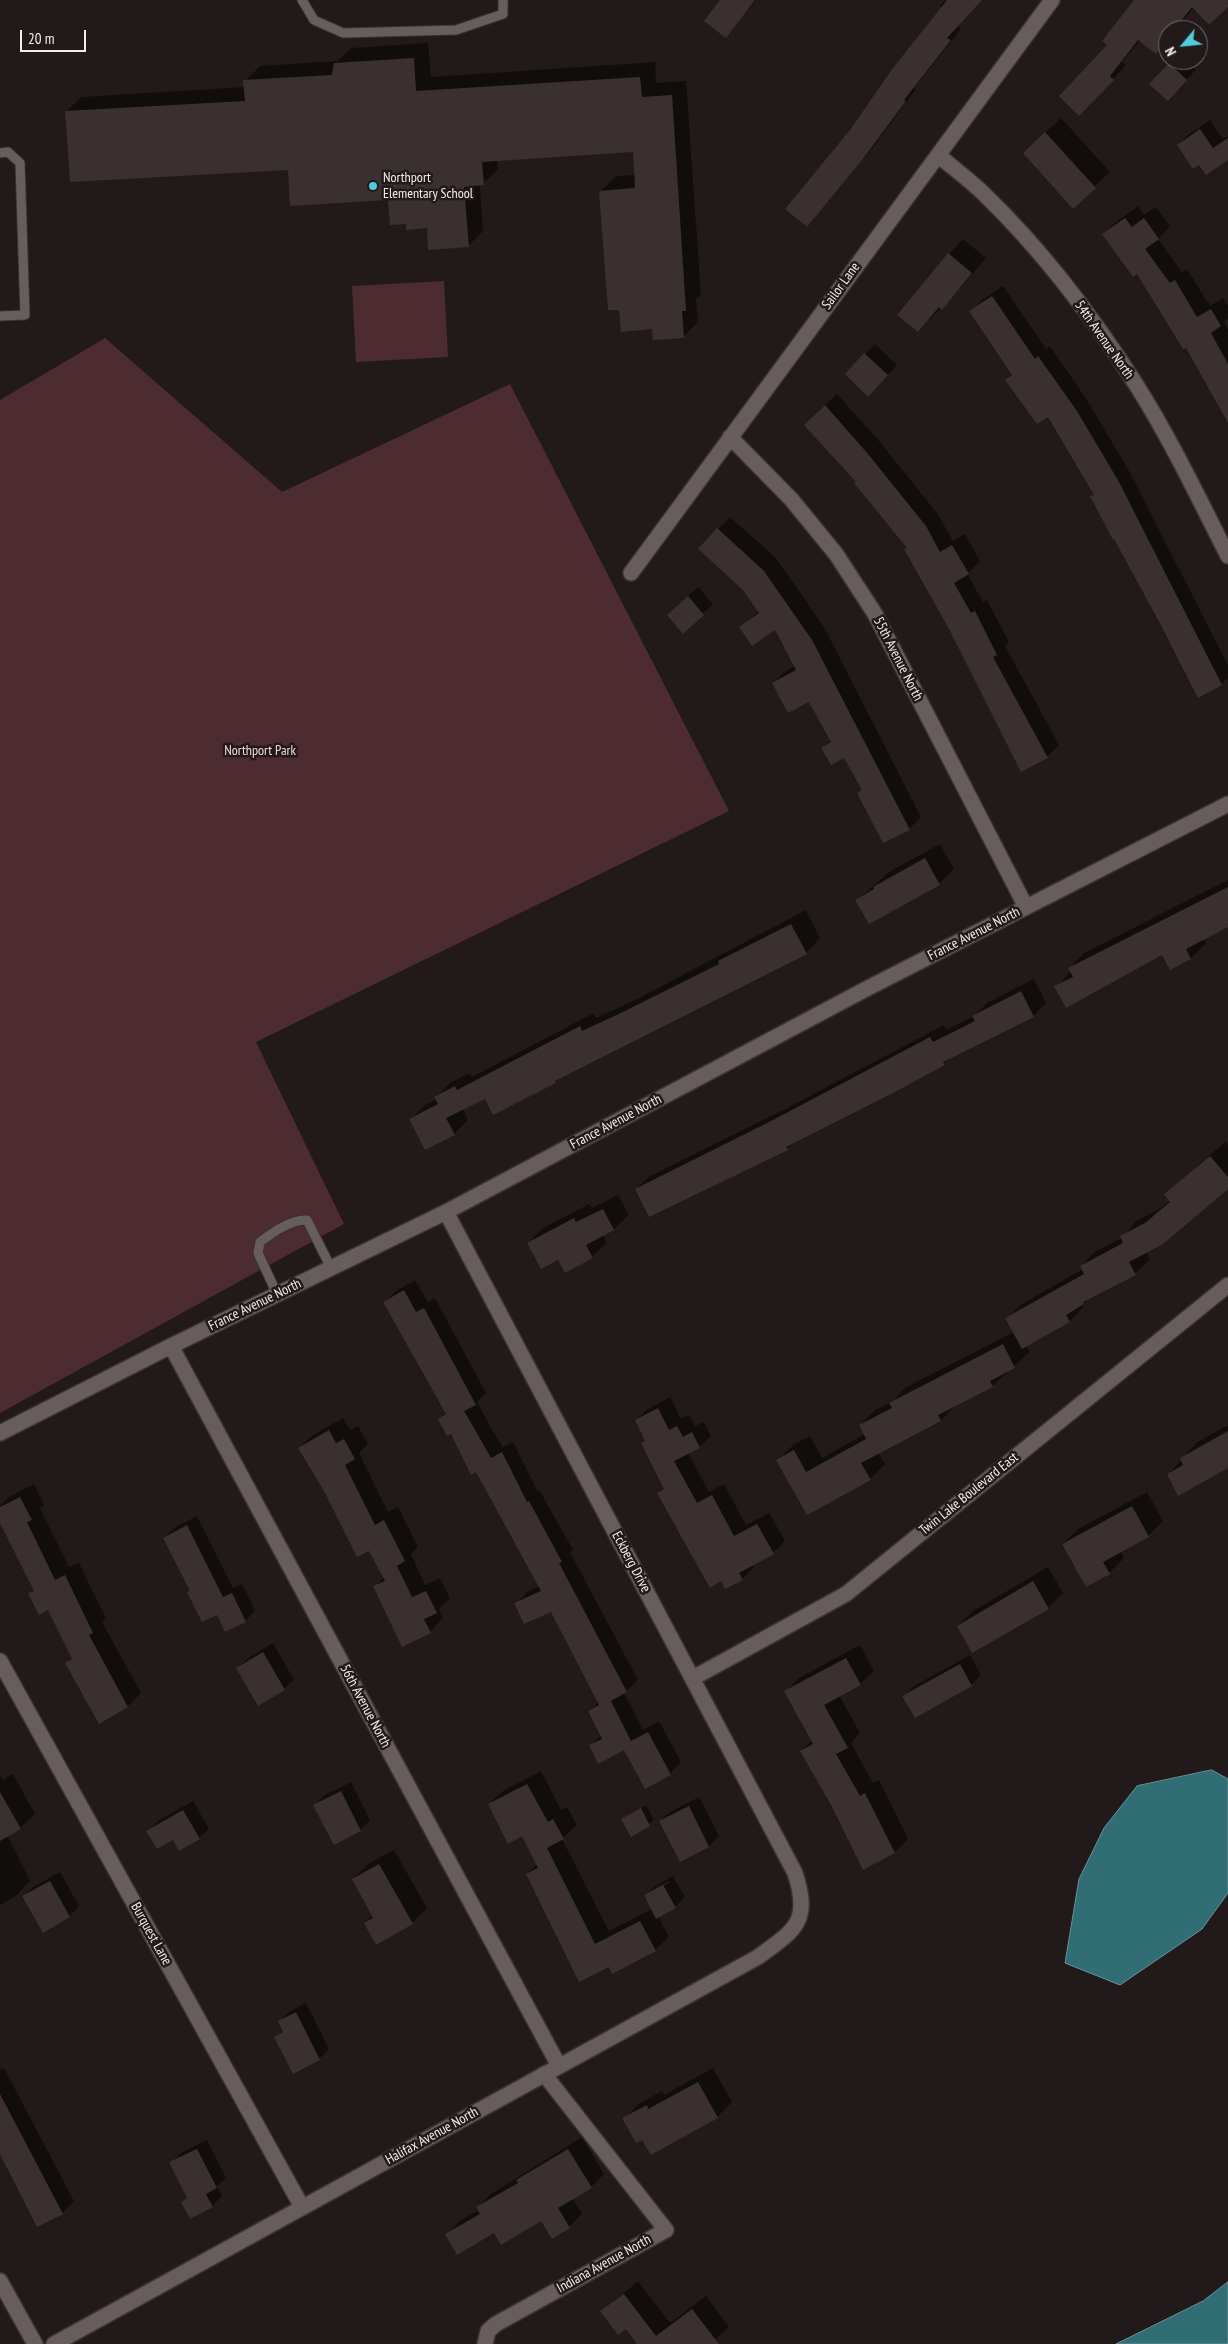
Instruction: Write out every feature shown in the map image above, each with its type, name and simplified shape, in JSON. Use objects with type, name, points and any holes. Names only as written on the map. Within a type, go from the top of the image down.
[{"type":"street","name":"Sailor Lane","points":[[630,573],[1052,0]]},
{"type":"street","name":"54th Avenue North","points":[[938,155],[984,194],[1040,253],[1091,318],[1137,387],[1178,457],[1228,556]]},
{"type":"street","name":"55th Avenue North","points":[[730,437],[791,499],[836,554],[875,614],[1026,907]]},
{"type":"street","name":"France Avenue North","points":[[0,1433],[171,1346],[446,1212],[866,989],[1228,804]]},
{"type":"street","name":"Eckberg Drive","points":[[446,1212],[795,1873],[802,1895],[801,1916]]},
{"type":"street","name":"Twin Lake Boulevard East","points":[[693,1678],[846,1594],[1228,1285]]},
{"type":"street","name":"56th Avenue North","points":[[171,1346],[559,2066]]},
{"type":"street","name":"Burquest Lane","points":[[0,1661],[302,2207]]},
{"type":"street","name":"Halifax Avenue North","points":[[54,2344],[758,1957],[788,1935],[801,1916]]},
{"type":"street","name":"Indiana Avenue North","points":[[485,2344],[488,2331],[496,2324],[666,2230],[544,2074]]},
{"type":"street","points":[[0,2281],[35,2344]]},
{"type":"lane","points":[[302,0],[314,20],[343,33],[456,30],[502,14],[503,0]]},
{"type":"lane","points":[[0,153],[8,152],[20,163],[25,315],[0,316]]},
{"type":"lane","points":[[277,1294],[258,1253],[260,1242],[270,1234],[301,1220],[306,1220],[331,1268]]},
{"type":"green space","points":[[444,281],[448,357],[356,362],[352,286]]},
{"type":"green space","name":"Northport Park","points":[[105,338],[282,492],[510,384],[729,811],[256,1042],[344,1224],[0,1413],[0,400]]},
{"type":"water","points":[[1212,1770],[1228,1779],[1228,1893],[1202,1929],[1120,1985],[1065,1963],[1079,1879],[1104,1828],[1137,1786]]},
{"type":"water","points":[[1228,2282],[1228,2344],[1116,2344],[1203,2301]]},
{"type":"building","points":[[720,0],[755,0],[726,38],[704,21]]},
{"type":"building","points":[[947,0],[982,0],[947,38],[951,40],[904,100],[906,101],[862,160],[807,227],[785,209],[850,130],[893,68]]},
{"type":"building","points":[[1134,0],[1228,0],[1228,7],[1209,25],[1208,20],[1204,20],[1192,7],[1182,20],[1158,20],[1158,51],[1156,54],[1138,40],[1110,76],[1114,80],[1079,116],[1059,96],[1107,45],[1102,41]]},
{"type":"building","points":[[414,58],[416,91],[640,77],[642,97],[672,95],[686,311],[682,311],[684,338],[653,340],[652,329],[621,332],[619,310],[608,310],[599,191],[635,188],[633,152],[482,162],[484,185],[464,187],[469,247],[428,250],[427,228],[406,230],[406,224],[390,225],[388,200],[290,206],[288,170],[70,182],[65,111],[245,101],[243,80],[332,75],[334,63]]},
{"type":"building","points":[[1162,70],[1176,70],[1187,80],[1168,101],[1149,84]]},
{"type":"building","points":[[1200,129],[1213,148],[1228,138],[1228,160],[1206,175],[1199,165],[1193,169],[1177,145]]},
{"type":"building","points":[[1045,132],[1096,188],[1073,209],[1023,153]]},
{"type":"building","points":[[1125,218],[1132,227],[1144,218],[1159,239],[1145,249],[1170,283],[1175,280],[1197,317],[1211,309],[1221,326],[1211,333],[1228,364],[1228,423],[1186,348],[1183,349],[1137,274],[1133,277],[1102,234]]},
{"type":"building","points":[[948,253],[972,273],[942,310],[939,307],[918,332],[897,315]]},
{"type":"building","points":[[992,296],[1035,359],[1038,356],[1077,411],[1119,482],[1222,685],[1198,698],[1090,496],[1094,495],[1048,417],[1037,424],[1005,380],[1012,375],[969,311]]},
{"type":"building","points":[[864,353],[888,375],[868,397],[845,374]]},
{"type":"building","points":[[825,405],[868,454],[926,526],[940,552],[952,545],[969,574],[954,583],[971,613],[975,611],[997,655],[993,657],[1048,758],[1021,772],[949,629],[904,549],[907,548],[854,483],[856,482],[804,425]]},
{"type":"building","points":[[717,528],[764,571],[812,640],[910,830],[883,843],[857,793],[862,790],[844,758],[831,765],[821,748],[831,742],[809,702],[788,713],[772,683],[796,670],[775,630],[752,646],[739,627],[759,613],[743,590],[698,549]]},
{"type":"building","points":[[688,596],[704,615],[683,634],[667,615]]},
{"type":"building","points":[[925,858],[940,885],[869,924],[855,900],[874,889],[873,887]]},
{"type":"building","points":[[1228,887],[1228,927],[1186,949],[1191,959],[1170,970],[1162,955],[1066,1008],[1054,986],[1073,977],[1068,968]]},
{"type":"building","points":[[791,924],[807,954],[555,1081],[556,1083],[493,1115],[485,1099],[446,1118],[455,1135],[425,1150],[409,1119],[438,1104],[434,1097],[455,1086],[457,1090],[580,1026],[582,1031],[621,1013],[719,964],[718,961]]},
{"type":"building","points":[[1021,991],[1034,1017],[943,1062],[945,1065],[786,1147],[788,1150],[649,1217],[635,1189],[773,1120],[930,1037],[933,1042],[975,1021],[972,1016]]},
{"type":"building","points":[[1210,1156],[1228,1177],[1228,1189],[1163,1244],[1129,1262],[1136,1275],[1083,1302],[1084,1304],[1066,1315],[1070,1322],[1022,1349],[1005,1318],[1084,1274],[1080,1266],[1123,1243],[1120,1236],[1145,1223],[1170,1202],[1164,1194]]},
{"type":"building","points":[[603,1209],[614,1230],[586,1245],[593,1258],[565,1273],[558,1260],[541,1269],[527,1243],[574,1218],[576,1222]]},
{"type":"building","points":[[404,1290],[416,1312],[424,1308],[476,1405],[464,1411],[491,1458],[502,1452],[527,1502],[529,1501],[562,1562],[559,1563],[627,1692],[611,1701],[631,1741],[648,1732],[671,1775],[645,1789],[624,1750],[598,1764],[589,1745],[602,1739],[588,1711],[599,1705],[551,1612],[524,1624],[514,1603],[541,1591],[476,1472],[471,1475],[451,1434],[447,1436],[438,1419],[446,1414],[383,1302]]},
{"type":"building","points":[[1003,1344],[1015,1368],[990,1381],[993,1387],[938,1415],[941,1421],[861,1463],[871,1480],[807,1515],[776,1460],[794,1450],[806,1472],[866,1439],[859,1425],[892,1408],[889,1403]]},
{"type":"building","points":[[658,1408],[669,1430],[677,1426],[683,1437],[692,1432],[700,1448],[674,1461],[697,1503],[712,1495],[734,1536],[757,1524],[774,1554],[739,1573],[743,1580],[725,1589],[721,1581],[710,1588],[657,1493],[664,1489],[641,1443],[645,1441],[635,1420]]},
{"type":"building","points":[[329,1430],[336,1443],[344,1439],[355,1459],[345,1465],[375,1525],[384,1520],[405,1561],[397,1566],[412,1597],[426,1591],[437,1613],[424,1619],[431,1633],[402,1647],[373,1586],[385,1581],[369,1551],[357,1557],[324,1491],[298,1448]]},
{"type":"building","points":[[1228,1431],[1228,1468],[1178,1496],[1167,1474],[1183,1465],[1180,1458]]},
{"type":"building","points":[[20,1497],[32,1520],[27,1522],[55,1580],[65,1575],[93,1633],[89,1635],[128,1707],[99,1724],[65,1663],[72,1659],[48,1610],[39,1615],[28,1593],[34,1591],[0,1523],[0,1507]]},
{"type":"building","points":[[1132,1506],[1149,1537],[1103,1562],[1110,1574],[1086,1587],[1062,1544]]},
{"type":"building","points":[[187,1525],[223,1597],[232,1593],[246,1622],[225,1632],[217,1615],[202,1622],[187,1592],[190,1591],[163,1538]]},
{"type":"building","points":[[1033,1581],[1049,1609],[972,1653],[957,1626]]},
{"type":"building","points":[[263,1652],[285,1690],[258,1706],[236,1668]]},
{"type":"building","points":[[846,1658],[861,1685],[824,1705],[848,1748],[836,1754],[860,1796],[865,1793],[895,1853],[863,1870],[831,1805],[800,1751],[813,1744],[784,1691]]},
{"type":"building","points":[[960,1664],[972,1686],[915,1718],[902,1696]]},
{"type":"building","points":[[527,1784],[548,1822],[553,1819],[564,1839],[547,1848],[595,1944],[640,1921],[656,1951],[612,1974],[609,1967],[579,1982],[526,1874],[538,1868],[522,1836],[508,1844],[488,1804]]},
{"type":"building","points":[[341,1791],[361,1831],[334,1845],[313,1805]]},
{"type":"building","points":[[0,1792],[21,1829],[0,1841]]},
{"type":"building","points":[[689,1806],[709,1847],[680,1862],[659,1821]]},
{"type":"building","points":[[641,1808],[650,1826],[631,1837],[621,1819]]},
{"type":"building","points":[[183,1810],[200,1839],[179,1851],[173,1840],[157,1849],[146,1831]]},
{"type":"building","points":[[379,1864],[413,1924],[376,1945],[364,1923],[373,1918],[352,1879]]},
{"type":"building","points":[[50,1881],[70,1917],[43,1933],[22,1896]]},
{"type":"building","points":[[663,1885],[676,1908],[656,1919],[644,1895]]},
{"type":"building","points":[[296,2012],[320,2060],[293,2074],[274,2037],[283,2032],[278,2021]]},
{"type":"building","points":[[698,2082],[718,2118],[651,2155],[642,2140],[636,2143],[622,2118],[647,2105],[648,2109]]},
{"type":"building","points":[[0,2094],[63,2214],[37,2227],[0,2154]]},
{"type":"building","points":[[197,2149],[217,2188],[206,2194],[213,2207],[190,2219],[181,2202],[187,2198],[169,2162]]},
{"type":"building","points":[[568,2149],[592,2188],[558,2208],[570,2228],[552,2239],[541,2221],[501,2245],[494,2233],[457,2255],[445,2234],[480,2214],[476,2207],[518,2183],[516,2180]]},
{"type":"building","points":[[624,2294],[656,2336],[692,2309],[719,2344],[637,2344],[626,2329],[618,2335],[600,2311]]},
{"type":"place","name":"Northport Elementary School","points":[[373,186]]}]
